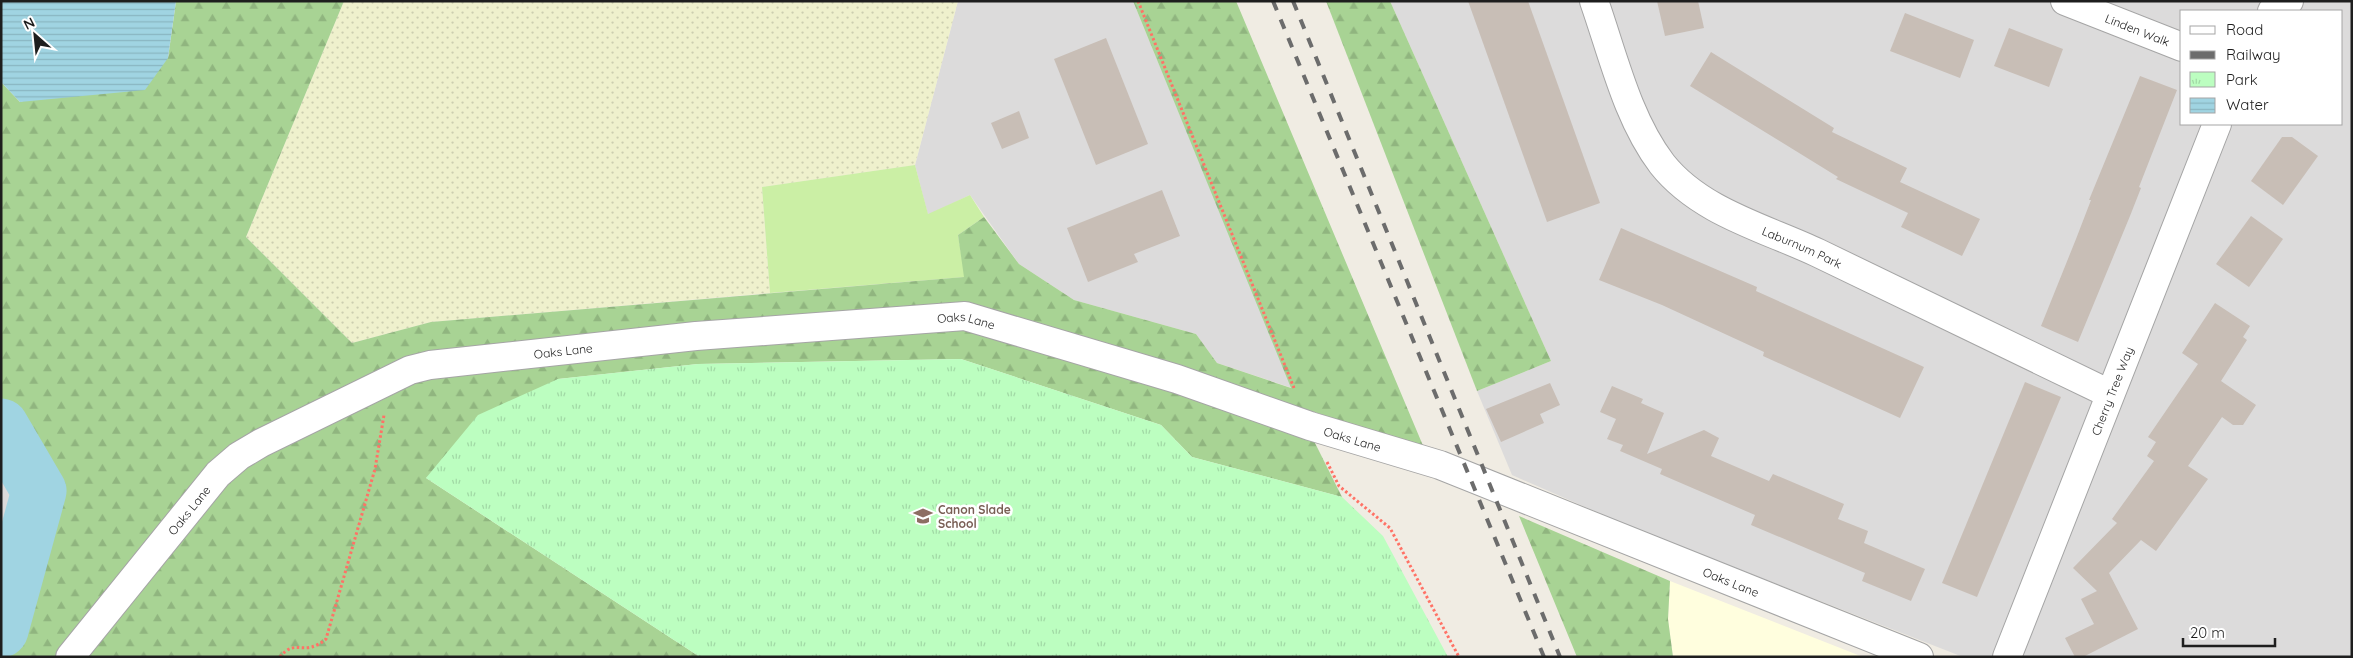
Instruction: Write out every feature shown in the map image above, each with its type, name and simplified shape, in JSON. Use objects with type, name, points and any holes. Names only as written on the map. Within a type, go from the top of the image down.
[{"type":"street","name":"Laburnum Park","points":[[1594,1],[1642,132],[1663,164],[1688,190],[1722,211],[1808,248],[2110,394]]},
{"type":"street","name":"Linden Walk","points":[[2065,1],[2180,46]]},
{"type":"street","points":[[2274,10],[2290,1]]},
{"type":"street","name":"Cherry Tree Way","points":[[2007,657],[2217,125]]},
{"type":"street","name":"Oaks Lane","points":[[70,657],[218,474],[240,456],[254,448],[410,370],[430,365],[656,340],[965,316],[1177,378],[1310,426],[1470,476],[1919,657]]},
{"type":"path","points":[[1138,1],[1310,426],[1339,486],[1390,528],[1459,657]]},
{"type":"path","points":[[280,657],[284,651],[292,648],[309,652],[318,648],[326,639],[375,469],[390,379]]},
{"type":"shaded area","points":[[344,1],[958,1],[915,165],[762,187],[770,293],[431,322],[352,343],[246,237]]},
{"type":"shaded area","points":[[958,1],[1133,1],[1292,388],[1217,363],[1196,334],[1074,300],[1019,264],[970,195],[928,215],[915,165]]},
{"type":"shaded area","points":[[1390,1],[2352,1],[2352,657],[1963,657],[1624,524],[1512,475],[1477,391],[1551,361]]},
{"type":"shaded area","points":[[1,426],[39,491],[1,630]]},
{"type":"shaded area","points":[[1670,581],[1863,657],[1673,657],[1668,619]]},
{"type":"green space","points":[[176,1],[344,1],[246,237],[352,343],[431,322],[964,277],[958,235],[984,217],[1019,264],[1074,300],[1196,334],[1217,363],[1291,388],[1133,1],[1236,1],[1424,448],[1299,407],[1342,497],[1192,457],[1161,425],[961,359],[698,364],[558,379],[426,478],[700,657],[1,657],[1,630],[38,491],[1,426],[1,82],[20,102],[168,58]]},
{"type":"green space","points":[[1326,1],[1390,1],[1551,361],[1477,391]]},
{"type":"green space","points":[[915,165],[928,214],[970,195],[984,217],[958,235],[965,277],[770,293],[762,187]]},
{"type":"green space","name":"Canon Slade School","points":[[961,359],[1161,425],[1192,457],[1342,497],[1383,536],[1448,657],[700,657],[426,478],[478,415],[558,379],[698,364]]},
{"type":"green space","points":[[1519,516],[1670,581],[1668,619],[1673,657],[1577,657]]},
{"type":"water","points":[[1,1],[176,1],[168,58],[145,90],[20,102],[1,82]]},
{"type":"building","points":[[1468,1],[1528,1],[1600,203],[1547,222]]},
{"type":"building","points":[[1657,1],[1698,1],[1704,28],[1665,36]]},
{"type":"building","points":[[1905,13],[1974,40],[1960,78],[1890,51]]},
{"type":"building","points":[[2009,28],[2063,49],[2049,87],[1994,66]]},
{"type":"building","points":[[1106,38],[1148,144],[1096,165],[1054,59]]},
{"type":"building","points":[[1711,52],[1834,128],[1832,132],[1907,168],[1900,182],[1980,219],[1962,256],[1901,227],[1908,213],[1836,179],[1838,177],[1690,86]]},
{"type":"building","points":[[2140,76],[2177,90],[2139,187],[2141,188],[2130,216],[2078,342],[2041,326],[2091,200],[2089,200]]},
{"type":"building","points":[[1019,111],[1029,138],[1002,149],[991,123]]},
{"type":"building","points":[[2282,137],[2292,137],[2318,156],[2283,205],[2251,181]]},
{"type":"building","points":[[1162,190],[1180,236],[1134,254],[1138,262],[1088,282],[1067,228]]},
{"type":"building","points":[[2251,216],[2283,239],[2249,287],[2216,264]]},
{"type":"building","points":[[1621,228],[1757,287],[1756,291],[1924,367],[1900,418],[1763,356],[1764,352],[1662,305],[1599,280]]},
{"type":"building","points":[[2215,303],[2250,326],[2243,337],[2247,340],[2221,381],[2256,405],[2243,425],[2233,425],[2222,417],[2188,466],[2208,479],[2156,551],[2141,540],[2109,573],[2138,629],[2083,657],[2075,657],[2065,638],[2094,624],[2081,599],[2097,591],[2073,568],[2117,523],[2112,519],[2154,461],[2147,456],[2156,442],[2148,437],[2198,364],[2182,353]]},
{"type":"building","points":[[2025,382],[2061,397],[1977,597],[1942,583]]},
{"type":"building","points":[[1550,383],[1560,405],[1540,414],[1544,423],[1501,442],[1486,409]]},
{"type":"building","points":[[1612,386],[1643,399],[1641,403],[1664,413],[1647,454],[1704,430],[1719,438],[1711,456],[1769,481],[1773,474],[1844,504],[1838,519],[1868,531],[1864,543],[1925,569],[1911,601],[1862,581],[1865,573],[1751,525],[1755,515],[1660,474],[1662,469],[1620,451],[1623,445],[1607,439],[1616,419],[1600,412]]},
{"type":"waterway","points":[[1,426],[39,491],[1,630]]},
{"type":"railway","points":[[1273,1],[1544,657]]},
{"type":"railway","points":[[1293,1],[1560,657]]},
{"type":"place","name":"Canon Slade School","points":[[923,516]]}]
